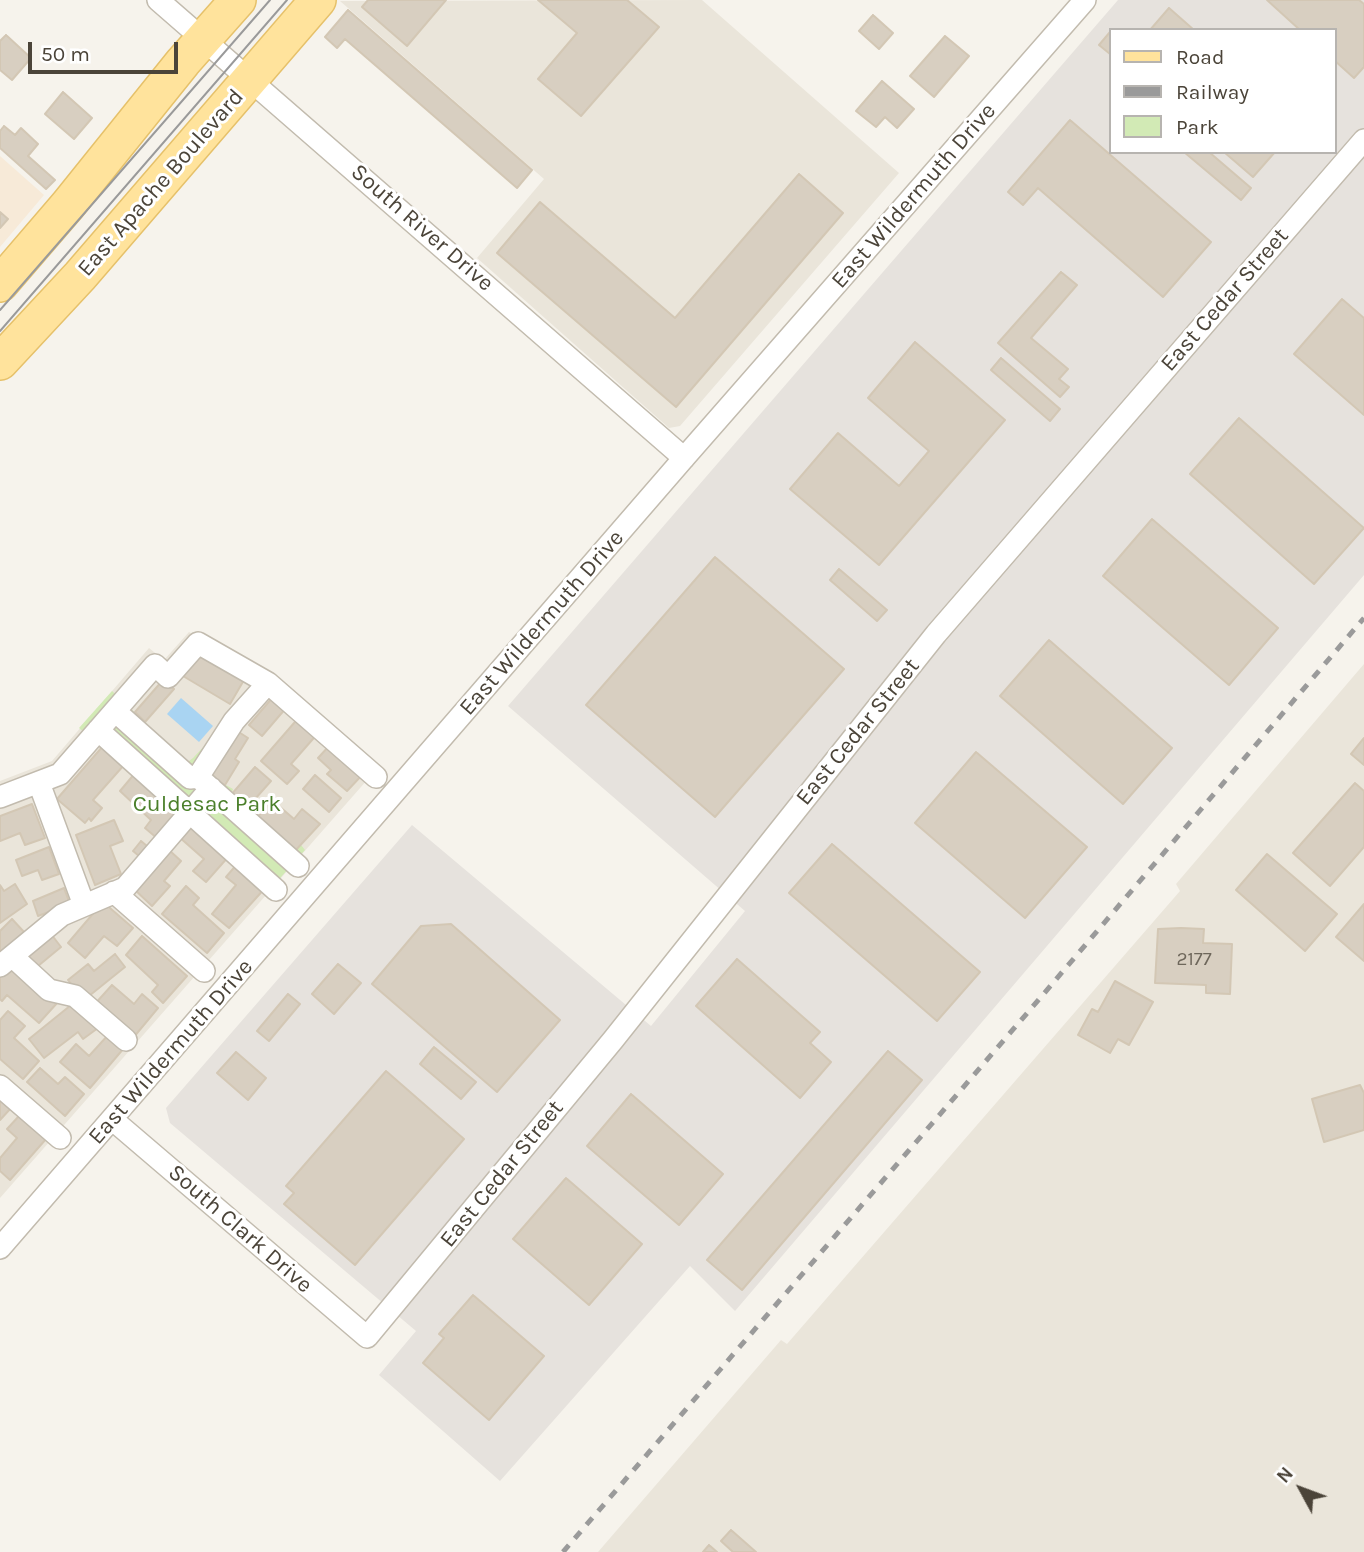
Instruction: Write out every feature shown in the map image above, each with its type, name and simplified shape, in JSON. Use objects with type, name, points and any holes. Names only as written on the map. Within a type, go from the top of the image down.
[{"type":"main road","points":[[0,285],[238,0]]},
{"type":"main road","name":"East Apache Boulevard","points":[[0,362],[80,276],[318,0]]},
{"type":"street","name":"South River Drive","points":[[158,0],[684,458]]},
{"type":"street","name":"East Wildermuth Drive","points":[[0,1248],[684,458],[1085,0]]},
{"type":"street","name":"East Cedar Street","points":[[367,1337],[613,1040],[936,634],[1364,140]]},
{"type":"street","points":[[0,797],[60,774],[155,665],[168,677],[198,643],[268,683],[376,777]]},
{"type":"street","points":[[126,1040],[75,996],[49,990],[6,961],[62,915],[125,888],[190,813],[234,721],[268,683]]},
{"type":"street","points":[[115,711],[190,778],[204,783],[298,866]]},
{"type":"street","points":[[98,730],[276,890]]},
{"type":"street","points":[[39,783],[83,905]]},
{"type":"street","points":[[114,892],[204,971]]},
{"type":"street","points":[[0,1086],[60,1138]]},
{"type":"street","name":"South Clark Drive","points":[[113,1120],[367,1337]]},
{"type":"shaded area","points":[[702,0],[899,173],[680,426],[669,428],[477,258],[544,179],[340,1]]},
{"type":"shaded area","points":[[1118,0],[1364,0],[1364,575],[735,1311],[690,1266],[500,1481],[379,1375],[416,1331],[170,1123],[166,1108],[412,825],[651,1026],[745,911],[508,706]]},
{"type":"shaded area","points":[[0,156],[44,195],[0,247]]},
{"type":"shaded area","points":[[189,632],[265,676],[375,771],[0,1198],[0,781],[52,761],[149,648],[164,660]]},
{"type":"shaded area","points":[[1364,664],[1364,1552],[598,1552],[781,1340],[787,1344],[1180,891],[1176,884]]},
{"type":"green space","name":"Culdesac Park","points":[[112,691],[151,728],[149,737],[181,767],[226,723],[206,774],[233,789],[231,795],[294,852],[301,845],[305,850],[266,894],[180,812],[79,728]]},
{"type":"water","points":[[181,698],[213,726],[199,742],[167,714]]},
{"type":"building","points":[[368,0],[446,0],[407,46],[362,7]]},
{"type":"building","points":[[538,0],[627,0],[659,27],[581,116],[538,79],[577,33]]},
{"type":"building","points":[[1267,0],[1359,0],[1364,4],[1364,67],[1354,78],[1336,62],[1336,28],[1298,28]]},
{"type":"building","points":[[1169,8],[1192,28],[1152,28]]},
{"type":"building","points":[[348,10],[532,170],[517,188],[345,39],[337,48],[325,37]]},
{"type":"building","points":[[873,15],[893,33],[879,49],[859,31]]},
{"type":"building","points":[[1108,34],[1108,52],[1099,45]]},
{"type":"building","points":[[6,35],[31,58],[12,80],[0,70],[0,41]]},
{"type":"building","points":[[945,36],[969,56],[934,97],[910,76]]},
{"type":"building","points":[[882,81],[914,109],[897,128],[885,117],[876,127],[856,111]]},
{"type":"building","points":[[63,92],[92,118],[74,139],[45,114]]},
{"type":"building","points":[[1070,120],[1211,242],[1163,297],[1038,188],[1023,205],[1008,192]]},
{"type":"building","points":[[4,126],[15,135],[21,128],[38,144],[28,156],[55,180],[46,189],[0,148],[0,131]]},
{"type":"building","points":[[1186,154],[1211,154],[1251,188],[1241,200]]},
{"type":"building","points":[[1226,154],[1273,154],[1253,177]]},
{"type":"building","points":[[799,174],[843,213],[676,407],[497,253],[540,202],[675,318]]},
{"type":"building","points":[[0,212],[8,219],[0,228]]},
{"type":"building","points":[[1061,272],[1077,285],[1031,338],[1068,369],[1059,379],[1069,387],[1060,397],[998,343]]},
{"type":"building","points":[[1342,299],[1364,318],[1364,415],[1294,354]]},
{"type":"building","points":[[915,342],[1005,420],[879,565],[790,489],[838,433],[899,486],[929,451],[868,398]]},
{"type":"building","points":[[1001,358],[1060,409],[1050,421],[991,370]]},
{"type":"building","points":[[1239,418],[1364,528],[1314,584],[1190,474]]},
{"type":"building","points":[[1152,519],[1278,628],[1229,685],[1103,576]]},
{"type":"building","points":[[715,557],[844,669],[715,817],[586,705]]},
{"type":"building","points":[[839,569],[887,610],[877,621],[830,580]]},
{"type":"building","points":[[1049,640],[1172,748],[1123,804],[1000,696]]},
{"type":"building","points":[[197,653],[244,680],[230,704],[183,676]]},
{"type":"building","points":[[163,680],[174,689],[145,722],[135,712]]},
{"type":"building","points":[[273,697],[286,708],[262,736],[249,725]]},
{"type":"building","points":[[301,715],[319,732],[291,764],[299,771],[287,784],[261,761]]},
{"type":"building","points":[[234,729],[248,738],[235,759],[239,762],[225,785],[206,774]]},
{"type":"building","points":[[1364,738],[1364,765],[1351,754]]},
{"type":"building","points":[[330,745],[363,774],[347,791],[327,774],[331,770],[318,758]]},
{"type":"building","points":[[103,746],[124,765],[93,800],[102,808],[91,821],[89,818],[85,823],[57,799]]},
{"type":"building","points":[[976,752],[1087,847],[1025,918],[915,823]]},
{"type":"building","points":[[255,767],[271,781],[247,808],[231,795]]},
{"type":"building","points":[[136,772],[181,812],[158,839],[145,828],[151,820],[120,791]]},
{"type":"building","points":[[315,775],[341,798],[329,812],[303,789]]},
{"type":"building","points":[[1355,783],[1364,791],[1364,847],[1330,886],[1293,853]]},
{"type":"building","points":[[272,800],[294,819],[302,809],[320,824],[294,852],[256,819]]},
{"type":"building","points":[[32,804],[45,838],[25,845],[20,833],[0,841],[0,816]]},
{"type":"building","points":[[114,820],[123,841],[110,846],[121,874],[95,885],[76,835]]},
{"type":"building","points":[[190,822],[229,856],[206,882],[193,871],[204,859],[178,836]]},
{"type":"building","points":[[141,841],[147,846],[139,856],[133,851]]},
{"type":"building","points":[[832,844],[980,972],[937,1021],[789,893]]},
{"type":"building","points":[[49,847],[59,874],[42,880],[38,870],[22,876],[16,860]]},
{"type":"building","points":[[169,850],[181,861],[164,881],[170,886],[152,906],[134,889]]},
{"type":"building","points":[[1267,854],[1337,914],[1305,951],[1236,890]]},
{"type":"building","points":[[238,863],[266,887],[229,928],[212,914],[236,885],[226,877]]},
{"type":"building","points":[[15,884],[27,904],[0,923],[0,885],[4,891]]},
{"type":"building","points":[[186,886],[199,898],[193,905],[224,933],[207,953],[162,914]]},
{"type":"building","points":[[64,888],[70,904],[38,916],[33,901]]},
{"type":"building","points":[[103,902],[133,928],[117,946],[104,936],[85,958],[68,943]]},
{"type":"building","points":[[1364,904],[1364,961],[1336,937]]},
{"type":"building","points":[[12,919],[24,932],[0,954],[0,931]]},
{"type":"building","points":[[451,924],[560,1020],[497,1092],[372,984],[421,926]]},
{"type":"building","points":[[1158,929],[1204,929],[1203,943],[1232,944],[1230,994],[1206,993],[1206,985],[1155,983]]},
{"type":"building","points":[[51,934],[61,947],[32,971],[22,958]]},
{"type":"building","points":[[142,936],[187,976],[163,1003],[152,992],[158,985],[126,955]]},
{"type":"building","points":[[115,954],[125,967],[84,1000],[68,980],[88,964],[94,971]]},
{"type":"building","points":[[737,959],[820,1032],[810,1043],[831,1062],[800,1098],[696,1006]]},
{"type":"building","points":[[12,963],[58,1002],[39,1023],[7,995],[2,1001],[0,999],[0,976]]},
{"type":"building","points":[[338,964],[361,983],[334,1014],[312,994]]},
{"type":"building","points":[[1115,981],[1153,1002],[1129,1045],[1118,1039],[1110,1053],[1078,1035],[1092,1009],[1098,1012]]},
{"type":"building","points":[[112,985],[134,1004],[142,994],[158,1008],[133,1038],[94,1005]]},
{"type":"building","points":[[288,994],[300,1004],[269,1041],[257,1031]]},
{"type":"building","points":[[76,1001],[98,1028],[83,1039],[78,1032],[44,1058],[29,1039]]},
{"type":"building","points":[[8,1011],[25,1026],[14,1038],[39,1061],[23,1079],[0,1059],[0,1020]]},
{"type":"building","points":[[109,1034],[124,1048],[90,1088],[60,1062],[76,1044],[89,1056]]},
{"type":"building","points":[[434,1047],[476,1082],[461,1099],[420,1064]]},
{"type":"building","points":[[888,1051],[922,1080],[742,1290],[707,1260]]},
{"type":"building","points":[[236,1052],[266,1078],[248,1100],[217,1073]]},
{"type":"building","points":[[40,1068],[58,1084],[65,1077],[84,1094],[65,1116],[27,1082]]},
{"type":"building","points":[[386,1071],[464,1139],[355,1265],[284,1204],[294,1193],[286,1186]]},
{"type":"building","points":[[1360,1085],[1364,1093],[1364,1130],[1324,1142],[1312,1099]]},
{"type":"building","points":[[631,1094],[723,1174],[679,1225],[587,1146]]},
{"type":"building","points":[[0,1099],[11,1108],[0,1120]]},
{"type":"building","points":[[19,1116],[46,1139],[10,1180],[0,1171],[0,1158],[17,1138],[7,1129]]},
{"type":"building","points":[[566,1178],[642,1244],[589,1305],[513,1239]]},
{"type":"building","points":[[473,1295],[544,1356],[489,1420],[423,1363],[444,1338],[439,1334]]},
{"type":"building","points":[[731,1530],[756,1552],[733,1552],[721,1541]]},
{"type":"building","points":[[709,1545],[717,1552],[703,1552]]},
{"type":"tram line","points":[[0,310],[270,0]]},
{"type":"tram line","points":[[0,331],[287,0]]},
{"type":"railway","points":[[563,1552],[1364,618]]}]
